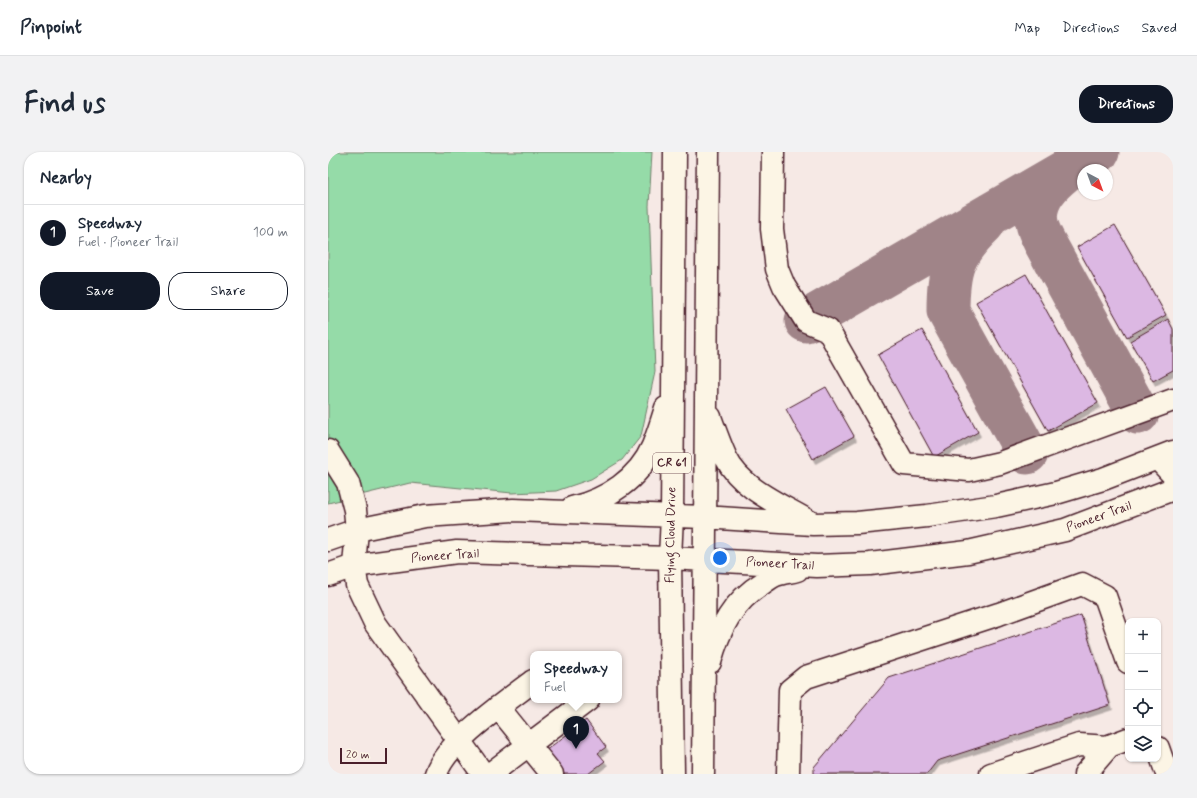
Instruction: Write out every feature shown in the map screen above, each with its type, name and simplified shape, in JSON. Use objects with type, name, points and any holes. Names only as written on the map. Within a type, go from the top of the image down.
[{"type":"main road","name":"Flying Cloud Drive","points":[[673,774],[670,558],[672,516],[675,152]]},
{"type":"main road","name":"CR 61","points":[[703,774],[708,152]]},
{"type":"main road","points":[[773,152],[772,229],[778,269],[784,286],[806,322],[828,330],[904,464],[969,470],[1000,463],[1173,400]]},
{"type":"main road","points":[[555,513],[592,503],[613,491],[631,478],[653,447],[672,390]]},
{"type":"main road","points":[[706,408],[726,459],[737,474],[763,496],[813,524]]},
{"type":"main road","points":[[328,451],[348,483],[355,510],[357,530],[354,566],[357,585],[375,623],[483,774]]},
{"type":"main road","points":[[328,540],[357,530],[425,516],[513,510],[555,513],[704,517],[813,524],[857,523],[927,516],[996,506],[1056,493],[1103,479],[1165,455],[1173,475]]},
{"type":"main road","name":"Pioneer Trail","points":[[328,575],[354,566],[457,552],[670,558],[817,566],[870,564],[968,552],[1065,530],[1173,489]]},
{"type":"main road","points":[[703,688],[717,637],[726,618],[737,604],[756,587],[776,575],[817,566]]},
{"type":"main road","points":[[788,774],[790,690],[806,677],[999,614],[1082,584],[1105,596],[1125,654]]},
{"type":"main road","points":[[436,774],[442,759],[459,741],[498,707],[530,683]]},
{"type":"main road","points":[[490,774],[584,703]]},
{"type":"main road","points":[[498,707],[552,774]]},
{"type":"main road","points":[[990,774],[1079,745],[1118,743]]},
{"type":"main road","points":[[1085,774],[1118,743]]},
{"type":"main road","points":[[1161,757],[1167,774]]},
{"type":"green space","points":[[328,152],[652,152],[649,206],[655,372],[641,436],[622,460],[591,479],[556,491],[512,493],[410,483],[328,503]]},
{"type":"building","points":[[1115,225],[1166,315],[1127,337],[1077,247]]},
{"type":"building","points":[[1026,274],[1098,403],[1048,431],[976,302]]},
{"type":"building","points":[[1168,319],[1173,329],[1173,370],[1153,381],[1130,341]]},
{"type":"building","points":[[922,330],[978,432],[934,457],[878,355]]},
{"type":"building","points":[[826,387],[854,436],[813,459],[786,409]]},
{"type":"building","points":[[1081,615],[1110,705],[937,761],[927,774],[814,774],[814,767],[889,678]]},
{"type":"building","points":[[586,720],[606,747],[598,753],[605,761],[588,774],[563,774],[545,751]]},
{"type":"taxiway","points":[[806,321],[1098,152]]},
{"type":"taxiway","points":[[1063,173],[1047,189],[1040,201],[1036,215],[1038,228],[1138,413]]},
{"type":"taxiway","points":[[984,223],[965,243],[954,262],[949,283],[948,311],[1027,453]]},
{"type":"place","name":"Speedway","points":[[576,749]]}]
